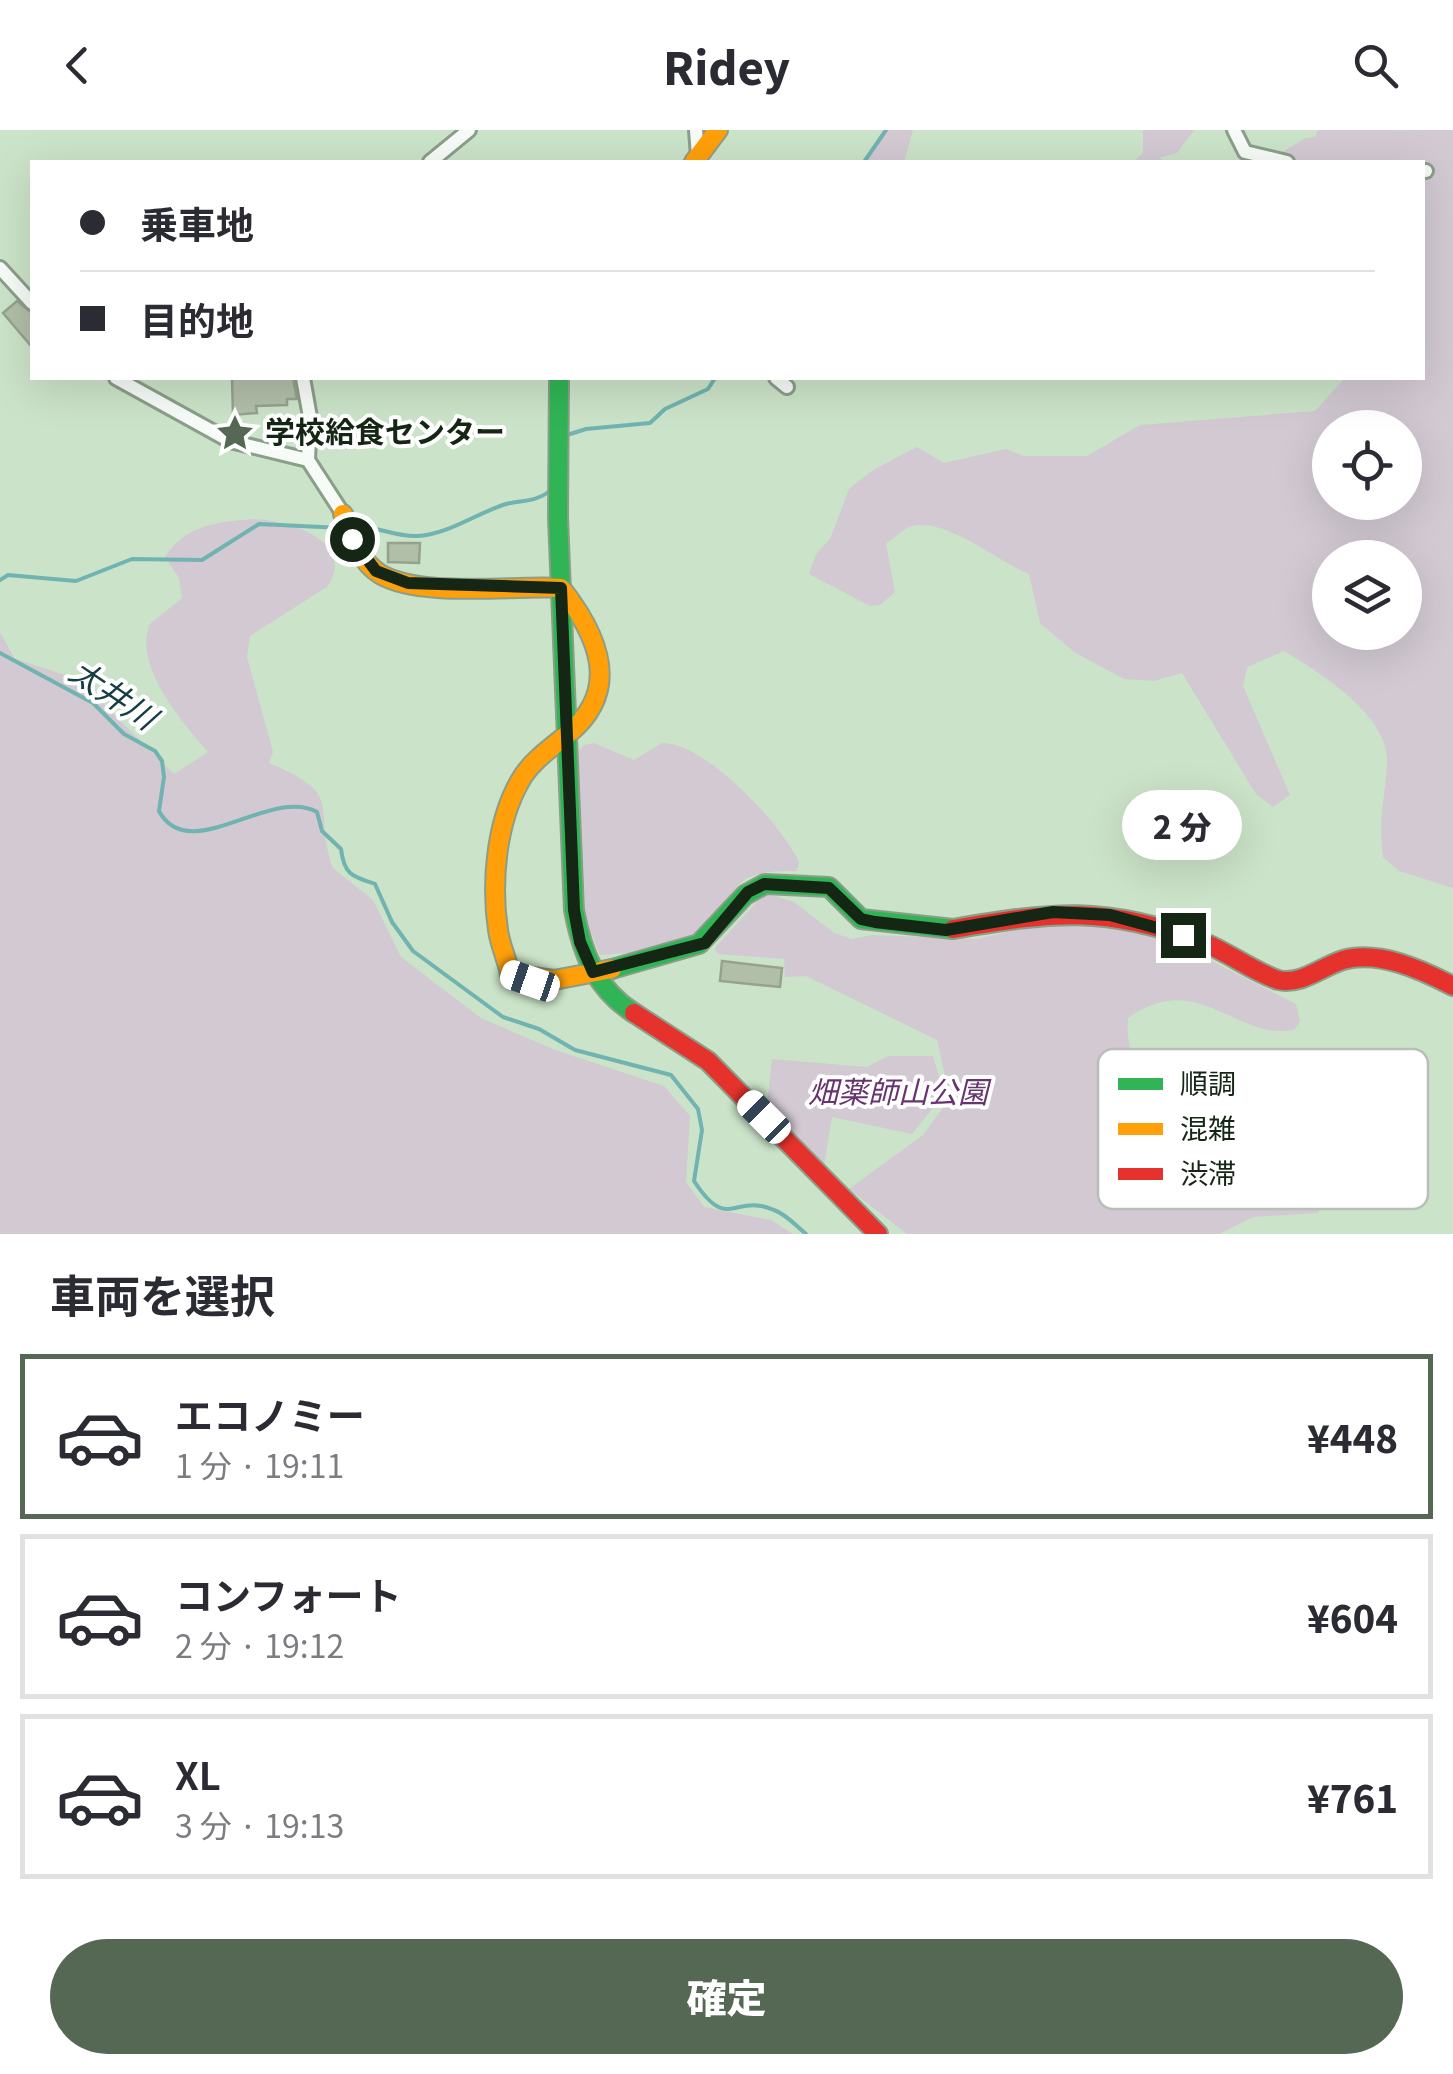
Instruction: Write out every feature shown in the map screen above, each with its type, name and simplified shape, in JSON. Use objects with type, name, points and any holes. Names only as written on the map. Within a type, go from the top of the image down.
[{"type":"street","points":[[432,160],[469,130]]},
{"type":"street","points":[[696,130],[696,160]]},
{"type":"street","points":[[696,160],[718,130]]},
{"type":"street","points":[[1234,130],[1245,152],[1279,160]]},
{"type":"street","points":[[0,268],[30,301]]},
{"type":"street","points":[[120,380],[230,441],[308,460],[331,490],[350,534],[376,571],[408,583],[561,588]]},
{"type":"street","points":[[303,380],[310,418],[308,460]]},
{"type":"street","points":[[559,380],[558,518],[574,910],[580,942],[593,972],[620,1004],[708,1061],[878,1234]]},
{"type":"street","points":[[561,588],[596,639],[604,670],[588,716],[521,778],[508,814],[496,897],[498,932],[510,974],[530,981],[565,981],[705,943],[748,892],[764,884],[829,888],[861,919],[875,922],[946,930],[1053,912],[1110,915],[1203,942],[1282,981],[1300,979],[1346,960],[1364,960],[1419,968],[1453,986]]},
{"type":"green space","points":[[884,130],[913,130],[905,160],[864,160]]},
{"type":"green space","points":[[1143,130],[1194,130],[1177,153],[1159,158],[1162,160],[1135,160],[1143,153]]},
{"type":"green space","points":[[1318,130],[1453,130],[1453,888],[1399,871],[1383,857],[1387,763],[1377,729],[1350,697],[1284,651],[1247,667],[1243,686],[1290,795],[1273,807],[1256,794],[1182,673],[1154,681],[1124,679],[1074,652],[1040,623],[1029,574],[956,534],[926,525],[912,526],[886,544],[895,592],[880,605],[870,606],[809,574],[816,554],[830,539],[849,489],[873,470],[917,447],[944,463],[1006,449],[1024,456],[1087,456],[1140,425],[1312,411],[1312,520],[1422,520],[1422,410],[1316,410],[1343,380],[1425,380],[1425,160],[1253,160],[1272,158],[1306,138],[1315,137]]},
{"type":"green space","points":[[255,519],[285,524],[315,536],[333,556],[334,570],[328,586],[250,636],[247,657],[273,752],[269,763],[294,774],[318,794],[333,868],[373,900],[401,957],[481,1018],[555,1050],[664,1086],[690,1116],[686,1182],[704,1207],[771,1220],[793,1234],[0,1234],[0,632],[15,659],[78,679],[174,774],[208,752],[163,692],[148,657],[146,640],[150,624],[182,598],[179,578],[165,557],[193,531]]},
{"type":"green space","points":[[594,743],[634,760],[662,743],[699,756],[759,807],[790,846],[799,862],[797,871],[773,872],[744,880],[713,920],[689,941],[652,951],[600,955],[586,920],[578,752],[584,745]]},
{"type":"green space","points":[[765,893],[794,902],[834,933],[852,939],[872,935],[977,939],[1027,927],[1074,923],[1161,935],[1296,1004],[1300,1022],[1294,1030],[1273,1031],[1215,1009],[1175,1000],[1153,1005],[1128,1018],[1131,1049],[1098,1049],[1098,1209],[1319,1209],[1318,1213],[1253,1217],[1219,1234],[907,1234],[849,1189],[923,1135],[950,1098],[937,1040],[806,976],[785,977],[784,959],[717,954],[715,948]]},
{"type":"green space","name":"畑薬師山公園","points":[[888,1056],[933,1056],[944,1094],[912,1134],[832,1117],[823,1172],[766,1115],[772,1059],[867,1067]]},
{"type":"building","points":[[17,301],[30,311],[30,345],[3,313]]},
{"type":"building","points":[[232,380],[293,380],[297,399],[287,399],[287,405],[256,406],[257,413],[233,415]]},
{"type":"building","points":[[388,543],[420,543],[419,563],[388,562]]},
{"type":"building","points":[[722,961],[782,968],[780,987],[720,981]]},
{"type":"waterway","points":[[865,160],[886,130]]},
{"type":"waterway","points":[[564,436],[586,429],[650,423],[665,409],[708,389],[714,380]]},
{"type":"waterway","points":[[356,527],[409,536],[428,535],[550,491]]},
{"type":"waterway","points":[[0,580],[8,575],[76,581],[132,559],[202,560],[259,524],[342,528]]},
{"type":"waterway","name":"太井川","points":[[0,653],[93,703],[124,734],[155,751],[162,761],[164,777],[159,811],[173,826],[190,831],[210,829],[277,809],[298,807],[317,812],[322,831],[341,849],[347,869],[375,884],[392,922],[413,951],[503,1017],[539,1029],[575,1050],[671,1075],[698,1109],[702,1130],[694,1181],[706,1197],[724,1209],[749,1205],[774,1210],[806,1234]]},
{"type":"traffic: fast","points":[[559,380],[558,518],[574,910],[593,969],[610,993],[634,1013]]},
{"type":"traffic: fast","points":[[612,969],[699,944],[745,895],[765,884],[829,887],[861,919],[953,929]]},
{"type":"traffic: slow","points":[[696,160],[718,130]]},
{"type":"traffic: slow","points":[[343,514],[362,555],[380,574],[418,586],[442,588],[561,588],[585,624],[599,662],[595,698],[569,733],[530,767],[512,798],[497,854],[496,912],[510,974],[554,980],[612,969]]},
{"type":"traffic: jam","points":[[953,929],[1050,916],[1107,917],[1202,942],[1278,980],[1303,978],[1343,960],[1371,958],[1414,968],[1453,986]]},
{"type":"traffic: jam","points":[[634,1013],[708,1061],[878,1234]]},
{"type":"place","name":"学校給食センター","points":[[235,433]]},
{"type":"route","points":[[352,539],[366,560],[386,578],[422,584],[561,588],[574,910],[580,942],[593,972],[705,943],[748,892],[764,884],[829,888],[861,919],[875,922],[974,929],[1053,912],[1110,915],[1183,935]]}]
